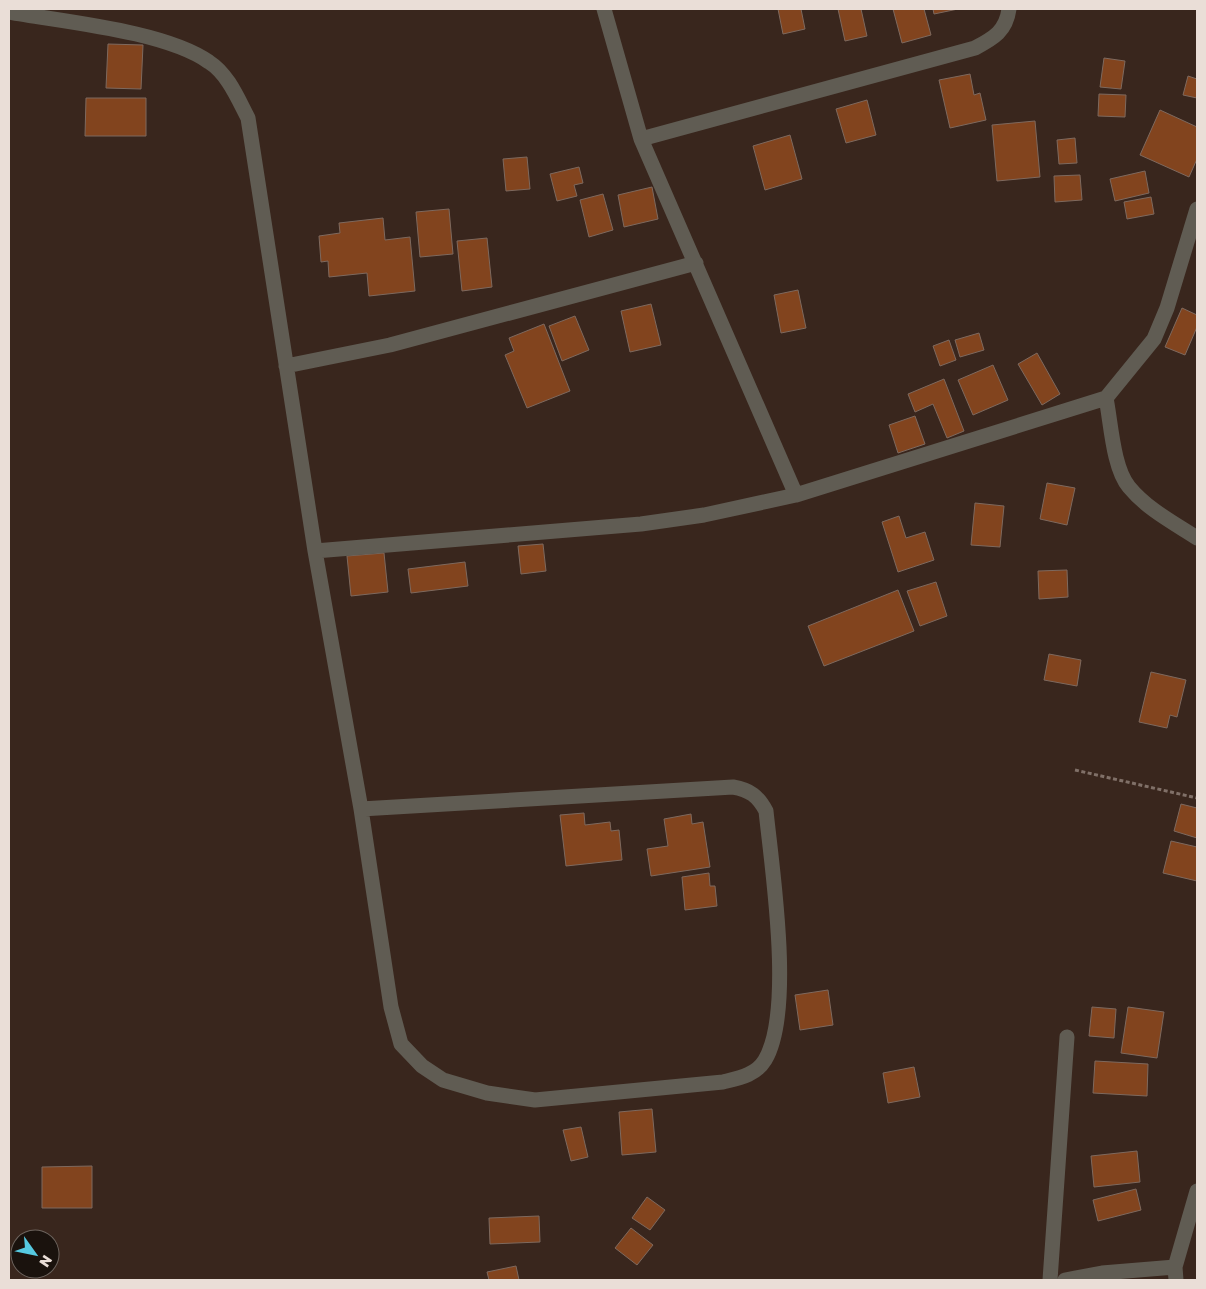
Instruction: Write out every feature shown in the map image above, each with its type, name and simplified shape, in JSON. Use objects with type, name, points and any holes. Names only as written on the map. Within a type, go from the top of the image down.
[{"type":"street","points":[[604,9],[641,139],[796,495]]},
{"type":"street","points":[[641,139],[976,48],[1003,30],[1008,9]]},
{"type":"street","points":[[9,12],[127,33],[183,47],[211,62],[232,87],[248,118],[315,551],[361,809],[391,1007],[401,1044],[422,1066],[443,1080],[487,1093],[535,1100],[723,1082],[748,1076],[765,1062],[774,1041],[780,983],[766,811],[759,798],[747,789],[733,787],[361,809]]},
{"type":"street","points":[[315,551],[641,524],[704,515],[796,495],[1106,398],[1154,339],[1167,308],[1197,209]]},
{"type":"street","points":[[286,366],[390,345],[696,263]]},
{"type":"street","points":[[1106,398],[1119,466],[1128,486],[1146,504],[1197,538]]},
{"type":"street","points":[[1050,1280],[1067,1037]]},
{"type":"street","points":[[1064,1280],[1102,1273],[1175,1273],[1197,1191]]},
{"type":"path","points":[[1075,770],[1197,798]]},
{"type":"building","points":[[778,9],[801,9],[805,29],[783,34]]},
{"type":"building","points":[[838,9],[861,9],[867,36],[845,41]]},
{"type":"building","points":[[893,9],[924,9],[931,35],[902,43]]},
{"type":"building","points":[[933,9],[958,9],[934,14]]},
{"type":"building","points":[[108,44],[143,45],[141,89],[106,88]]},
{"type":"building","points":[[1104,58],[1125,61],[1121,89],[1100,87]]},
{"type":"building","points":[[970,74],[974,95],[980,93],[986,120],[950,128],[939,80]]},
{"type":"building","points":[[1188,76],[1197,79],[1197,98],[1183,95]]},
{"type":"building","points":[[1099,94],[1126,95],[1125,117],[1098,116]]},
{"type":"building","points":[[86,98],[146,98],[146,136],[85,136]]},
{"type":"building","points":[[867,100],[876,135],[846,143],[836,109]]},
{"type":"building","points":[[1160,110],[1197,127],[1197,159],[1189,177],[1140,155]]},
{"type":"building","points":[[1035,121],[1040,177],[997,181],[992,125]]},
{"type":"building","points":[[790,135],[802,179],[765,190],[753,146]]},
{"type":"building","points":[[1075,138],[1077,163],[1059,164],[1057,140]]},
{"type":"building","points":[[527,157],[530,189],[506,191],[503,159]]},
{"type":"building","points":[[579,167],[583,183],[574,185],[577,196],[557,201],[550,174]]},
{"type":"building","points":[[1145,171],[1149,193],[1115,201],[1110,179]]},
{"type":"building","points":[[1080,175],[1082,200],[1055,202],[1054,176]]},
{"type":"building","points":[[652,187],[658,219],[624,227],[618,195]]},
{"type":"building","points":[[603,194],[613,230],[589,237],[580,200]]},
{"type":"building","points":[[1151,197],[1154,214],[1127,219],[1124,202]]},
{"type":"building","points":[[449,209],[453,254],[420,257],[416,212]]},
{"type":"building","points":[[383,218],[385,240],[410,237],[415,291],[369,296],[367,273],[329,277],[328,261],[321,262],[319,236],[340,233],[339,223]]},
{"type":"building","points":[[487,238],[492,287],[462,291],[457,241]]},
{"type":"building","points":[[798,290],[806,328],[781,333],[774,295]]},
{"type":"building","points":[[651,304],[661,345],[630,352],[621,311]]},
{"type":"building","points":[[1182,308],[1197,315],[1197,327],[1185,355],[1165,347]]},
{"type":"building","points":[[575,316],[589,350],[562,361],[549,326]]},
{"type":"building","points":[[544,324],[570,391],[527,408],[505,355],[514,351],[509,338]]},
{"type":"building","points":[[979,333],[984,350],[960,357],[955,340]]},
{"type":"building","points":[[949,340],[956,360],[940,366],[933,346]]},
{"type":"building","points":[[1037,353],[1060,394],[1042,405],[1018,364]]},
{"type":"building","points":[[993,365],[1008,400],[973,415],[958,380]]},
{"type":"building","points":[[944,379],[964,431],[947,438],[933,404],[915,412],[908,394]]},
{"type":"building","points":[[915,416],[925,444],[898,453],[889,425]]},
{"type":"building","points":[[1047,483],[1075,488],[1067,525],[1040,519]]},
{"type":"building","points":[[975,503],[1004,506],[1000,547],[971,545]]},
{"type":"building","points":[[899,516],[906,538],[925,532],[934,560],[898,572],[882,522]]},
{"type":"building","points":[[543,544],[546,571],[521,574],[518,546]]},
{"type":"building","points":[[384,553],[388,592],[351,596],[347,556]]},
{"type":"building","points":[[465,562],[468,586],[411,593],[408,569]]},
{"type":"building","points":[[1067,570],[1068,597],[1039,599],[1038,571]]},
{"type":"building","points":[[936,582],[947,616],[920,626],[907,591]]},
{"type":"building","points":[[898,590],[914,631],[824,666],[808,626]]},
{"type":"building","points":[[1049,654],[1081,660],[1077,686],[1044,680]]},
{"type":"building","points":[[1151,672],[1186,680],[1177,717],[1170,715],[1167,728],[1139,722]]},
{"type":"building","points":[[1181,804],[1197,808],[1197,838],[1174,831]]},
{"type":"building","points":[[584,813],[585,825],[610,822],[611,831],[619,830],[622,860],[566,866],[560,815]]},
{"type":"building","points":[[691,814],[692,824],[703,822],[710,867],[651,876],[647,849],[668,846],[664,819]]},
{"type":"building","points":[[1171,841],[1197,847],[1197,881],[1163,873]]},
{"type":"building","points":[[709,873],[710,886],[715,886],[717,906],[685,910],[682,877]]},
{"type":"building","points":[[828,990],[833,1025],[800,1030],[795,995]]},
{"type":"building","points":[[1092,1007],[1116,1009],[1114,1038],[1089,1036]]},
{"type":"building","points":[[1128,1007],[1164,1012],[1157,1058],[1121,1053]]},
{"type":"building","points":[[1095,1061],[1148,1064],[1147,1096],[1093,1093]]},
{"type":"building","points":[[914,1067],[920,1097],[888,1103],[883,1073]]},
{"type":"building","points":[[652,1109],[656,1152],[622,1155],[619,1112]]},
{"type":"building","points":[[581,1127],[588,1157],[571,1161],[563,1130]]},
{"type":"building","points":[[1137,1151],[1140,1182],[1094,1187],[1091,1156]]},
{"type":"building","points":[[92,1166],[92,1208],[42,1208],[42,1167]]},
{"type":"building","points":[[1136,1189],[1141,1210],[1098,1221],[1093,1200]]},
{"type":"building","points":[[647,1197],[665,1210],[650,1230],[632,1218]]},
{"type":"building","points":[[539,1216],[540,1242],[490,1244],[489,1218]]},
{"type":"building","points":[[631,1228],[653,1245],[637,1265],[615,1248]]},
{"type":"building","points":[[516,1266],[519,1280],[489,1280],[487,1272]]}]
